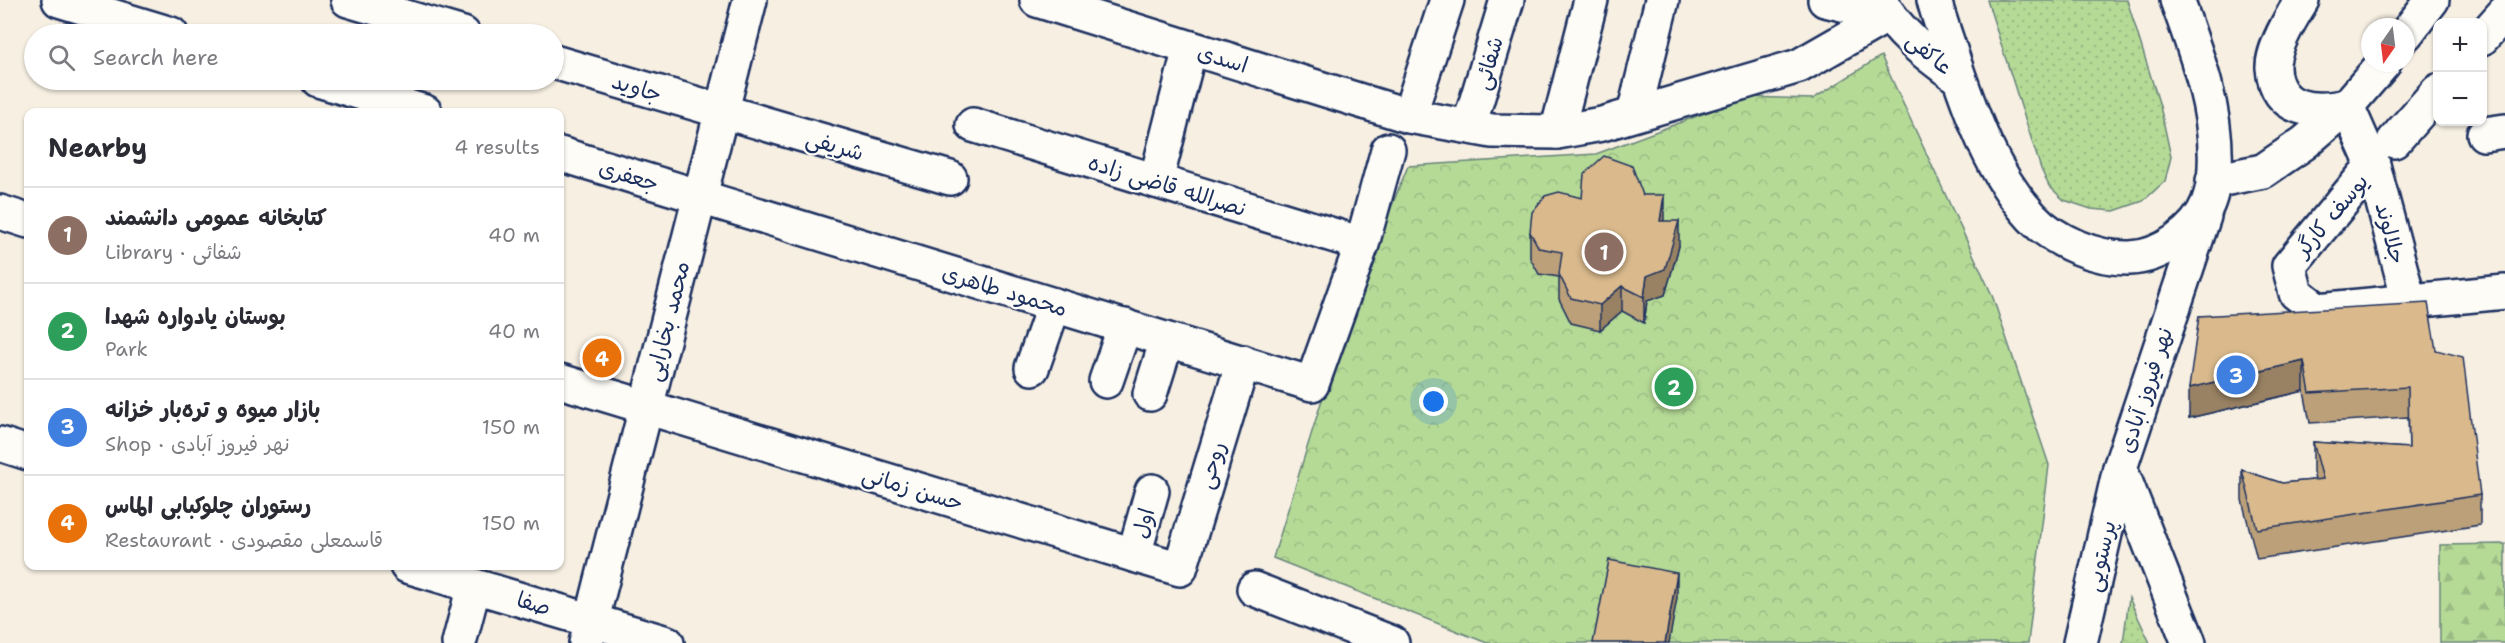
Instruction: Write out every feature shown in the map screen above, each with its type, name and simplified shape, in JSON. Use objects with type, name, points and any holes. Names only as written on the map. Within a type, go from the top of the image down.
[{"type":"street","points":[[59,0],[138,24]]},
{"type":"street","points":[[348,0],[429,24]]},
{"type":"street","name":"محمد بخارایی","points":[[589,632],[750,0]]},
{"type":"street","points":[[1409,116],[1447,0]]},
{"type":"street","name":"شفائی","points":[[1470,126],[1507,0]]},
{"type":"street","points":[[1557,132],[1592,0]]},
{"type":"street","points":[[1634,114],[1662,0]]},
{"type":"street","points":[[1825,0],[1884,8]]},
{"type":"street","points":[[1934,0],[1979,131],[1997,168],[2032,217],[2049,232],[2076,246],[2112,257],[2133,258],[2162,249],[2191,229],[2211,192],[2215,168],[2213,120],[2195,53],[2177,0]]},
{"type":"street","points":[[2302,0],[2283,31],[2273,67],[2280,91],[2299,108],[2323,111],[2347,106]]},
{"type":"street","points":[[2415,22],[2432,0]]},
{"type":"street","name":"اسدی","points":[[1055,3],[1190,48],[1409,116],[1492,131],[1557,132],[1602,124],[1799,66],[1884,8]]},
{"type":"street","name":"عاکفی","points":[[1884,8],[1920,50],[1959,78]]},
{"type":"street","points":[[2487,32],[2505,12]]},
{"type":"street","points":[[1156,182],[1190,48]]},
{"type":"street","name":"جاوید","points":[[564,65],[721,112]]},
{"type":"street","points":[[2211,192],[2263,171],[2304,143],[2347,106],[2376,72]]},
{"type":"street","points":[[351,90],[412,108]]},
{"type":"street","points":[[2394,141],[2433,97]]},
{"type":"street","name":"یوسف کارگر","points":[[2347,106],[2373,165],[2289,266],[2296,293],[2318,310],[2505,292]]},
{"type":"street","name":"شریفی","points":[[721,112],[950,178]]},
{"type":"street","name":"نصرالله قاضی زاده","points":[[974,125],[1362,244]]},
{"type":"street","points":[[1362,244],[1388,150]]},
{"type":"street","name":"جعفری","points":[[564,155],[699,196]]},
{"type":"street","name":"جلالوند","points":[[2373,165],[2409,301]]},
{"type":"street","name":"نهر فیروز آبادی","points":[[2190,643],[2120,468],[2211,192]]},
{"type":"street","name":"محمود طاهری","points":[[699,196],[1312,384],[1362,244]]},
{"type":"street","points":[[0,212],[24,219]]},
{"type":"street","points":[[1032,368],[1054,305]]},
{"type":"street","points":[[1106,381],[1125,326]]},
{"type":"street","points":[[1150,394],[1167,340]]},
{"type":"street","name":"روحی","points":[[1180,569],[1243,362]]},
{"type":"street","name":"حسن زمانی","points":[[564,382],[1180,569]]},
{"type":"street","points":[[0,444],[24,452]]},
{"type":"street","name":"پرستویی","points":[[2080,643],[2120,468]]},
{"type":"street","name":"اول","points":[[1134,555],[1152,491]]},
{"type":"street","name":"صفا","points":[[420,570],[474,586],[589,632],[667,643]]},
{"type":"street","points":[[459,643],[474,586]]},
{"type":"street","points":[[1254,589],[1392,643]]},
{"type":"green space","points":[[1987,0],[2127,0],[2160,106],[2171,157],[2165,181],[2143,201],[2114,211],[2091,209],[2064,200],[2049,186],[2041,169]]},
{"type":"green space","points":[[1881,56],[1992,295],[2049,465],[2028,643],[1487,643],[1273,558],[1350,309],[1408,166],[1596,154],[1748,97],[1813,99]]},
{"type":"green space","points":[[2505,544],[2505,643],[2440,643],[2440,545]]},
{"type":"green space","points":[[2129,598],[2150,643],[2123,643]]},
{"type":"building","points":[[1604,156],[1632,166],[1643,195],[1664,195],[1660,221],[1679,221],[1665,269],[1647,276],[1644,297],[1622,286],[1600,305],[1571,298],[1559,274],[1562,252],[1539,248],[1530,232],[1532,212],[1545,196],[1559,192],[1582,198],[1584,174]]},
{"type":"building","points":[[2428,303],[2436,350],[2463,357],[2480,495],[2257,529],[2242,470],[2282,483],[2323,479],[2313,442],[2409,448],[2408,387],[2310,393],[2304,361],[2189,388],[2199,316]]},
{"type":"building","points":[[1609,560],[1677,573],[1665,643],[1593,643]]},
{"type":"place","name":"کتابخانه عمومی دانشمند","points":[[1604,252]]},
{"type":"place","name":"رستوران چلوکبابی الماس","points":[[602,358]]},
{"type":"place","name":"بازار میوه و تره‌بار خزانه","points":[[2236,375]]},
{"type":"place","name":"بوستان یادواره شهدا","points":[[1674,387]]}]
